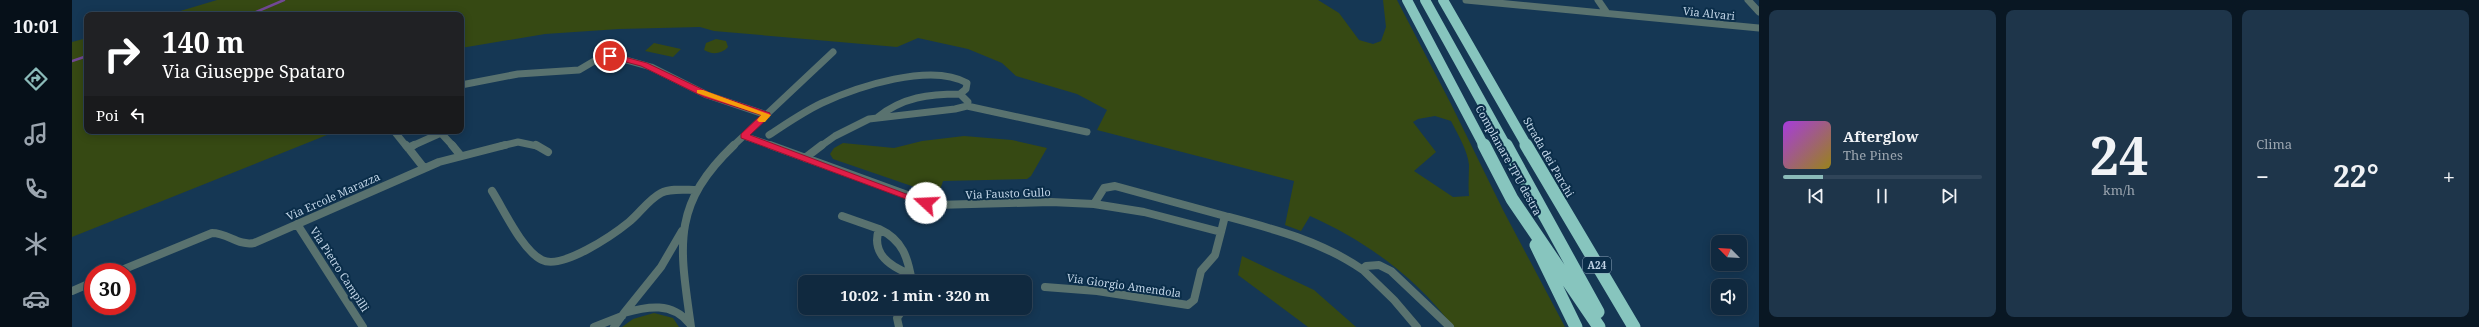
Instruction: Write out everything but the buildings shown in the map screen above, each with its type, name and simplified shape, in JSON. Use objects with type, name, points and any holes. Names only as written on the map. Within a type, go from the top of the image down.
[{"type":"highway","name":"Complanare TPU destra","points":[[1407,0],[1512,199],[1599,327]]},
{"type":"highway","name":"A24","points":[[1425,0],[1606,327]]},
{"type":"highway","name":"Strada dei Parchi","points":[[1443,0],[1559,204],[1634,327]]},
{"type":"highway","points":[[1449,10],[1449,4],[1454,0]]},
{"type":"highway","points":[[1524,218],[1559,296],[1576,327]]},
{"type":"street","name":"Via Alvari","points":[[1466,0],[1759,28]]},
{"type":"street","points":[[1598,0],[1607,13]]},
{"type":"street","points":[[1748,0],[1759,12]]},
{"type":"street","points":[[614,327],[661,267],[683,229],[697,190],[715,164],[833,52]]},
{"type":"street","points":[[464,84],[518,74],[581,70],[604,57],[614,56],[638,62],[707,95],[767,115]]},
{"type":"street","points":[[769,135],[827,102],[856,90],[897,80],[935,75],[952,76],[967,83],[966,89],[960,94],[906,99],[892,105],[878,117]]},
{"type":"street","points":[[960,94],[966,98],[967,106]]},
{"type":"street","points":[[805,158],[835,136],[859,123],[878,117],[951,110],[967,106],[1087,132]]},
{"type":"street","points":[[398,134],[424,168]]},
{"type":"street","points":[[408,148],[436,134]]},
{"type":"street","points":[[442,134],[461,156]]},
{"type":"street","name":"Via Fausto Gullo","points":[[744,136],[935,205],[1051,202],[1094,204],[1144,212],[1221,232]]},
{"type":"street","name":"Via Ercole Marazza","points":[[136,264],[212,233],[225,233],[242,244],[251,244],[424,168],[461,156],[518,142],[533,144],[548,152]]},
{"type":"street","points":[[1094,204],[1104,188],[1115,186],[1313,241],[1341,254],[1363,270],[1394,300],[1417,327]]},
{"type":"street","points":[[492,191],[526,243],[542,260],[551,262],[566,259],[609,236],[662,193],[677,190],[697,190]]},
{"type":"street","points":[[842,216],[893,235],[900,241],[910,275]]},
{"type":"street","points":[[1221,232],[1225,216]]},
{"type":"street","name":"Via Pietro Campilli","points":[[297,224],[362,327]]},
{"type":"street","points":[[683,229],[684,278],[691,326]]},
{"type":"street","points":[[879,230],[876,239],[883,260],[906,275]]},
{"type":"street","name":"Via Giorgio Amendola","points":[[1045,287],[1101,292],[1177,305],[1190,304],[1195,297],[1201,271],[1215,255],[1221,232]]},
{"type":"street","points":[[1363,270],[1366,266],[1376,265],[1391,271],[1450,327]]},
{"type":"street","points":[[72,291],[84,286]]},
{"type":"street","points":[[594,327],[613,318],[646,308],[667,307],[682,314],[691,326]]},
{"type":"street","points":[[898,327],[898,318],[900,315]]},
{"type":"green space","points":[[217,0],[1318,0],[1339,13],[1359,40],[1373,44],[1381,41],[1386,27],[1383,0],[1397,0],[1451,104],[1503,210],[1565,327],[1453,327],[1439,309],[1407,277],[1389,262],[1351,237],[1310,216],[1301,231],[1285,225],[1294,181],[1097,130],[1107,110],[1077,94],[1016,76],[1002,63],[968,49],[918,38],[897,47],[714,31],[700,27],[619,29],[545,34],[464,48],[464,12],[177,12]],"holes":[[[1435,116],[1451,121],[1467,154],[1469,165],[1469,196],[1453,197],[1414,171],[1436,152],[1413,122],[1418,119]]]},
{"type":"green space","points":[[84,39],[84,134],[330,134],[72,237],[72,42]]},
{"type":"green space","points":[[716,39],[726,41],[728,47],[717,53],[710,53],[704,50],[706,43]]},
{"type":"green space","points":[[654,43],[681,49],[673,57],[645,51]]},
{"type":"green space","points":[[964,136],[1012,140],[1047,148],[1031,176],[1027,179],[943,181],[940,190],[932,193],[833,159],[830,154],[834,148],[843,143],[894,148],[922,141]]},
{"type":"green space","points":[[1242,256],[1314,290],[1356,327],[1308,327],[1238,275]]},
{"type":"green space","points":[[654,313],[673,318],[679,327],[622,327],[633,319]]},
{"type":"waterway","points":[[256,12],[284,0]]},
{"type":"waterway","points":[[72,61],[84,57]]},
{"type":"slow traffic","points":[[700,91],[707,95],[767,115],[762,120]]},
{"type":"route","points":[[610,56],[624,58],[644,64],[707,95],[767,115],[744,136],[926,203]]}]
